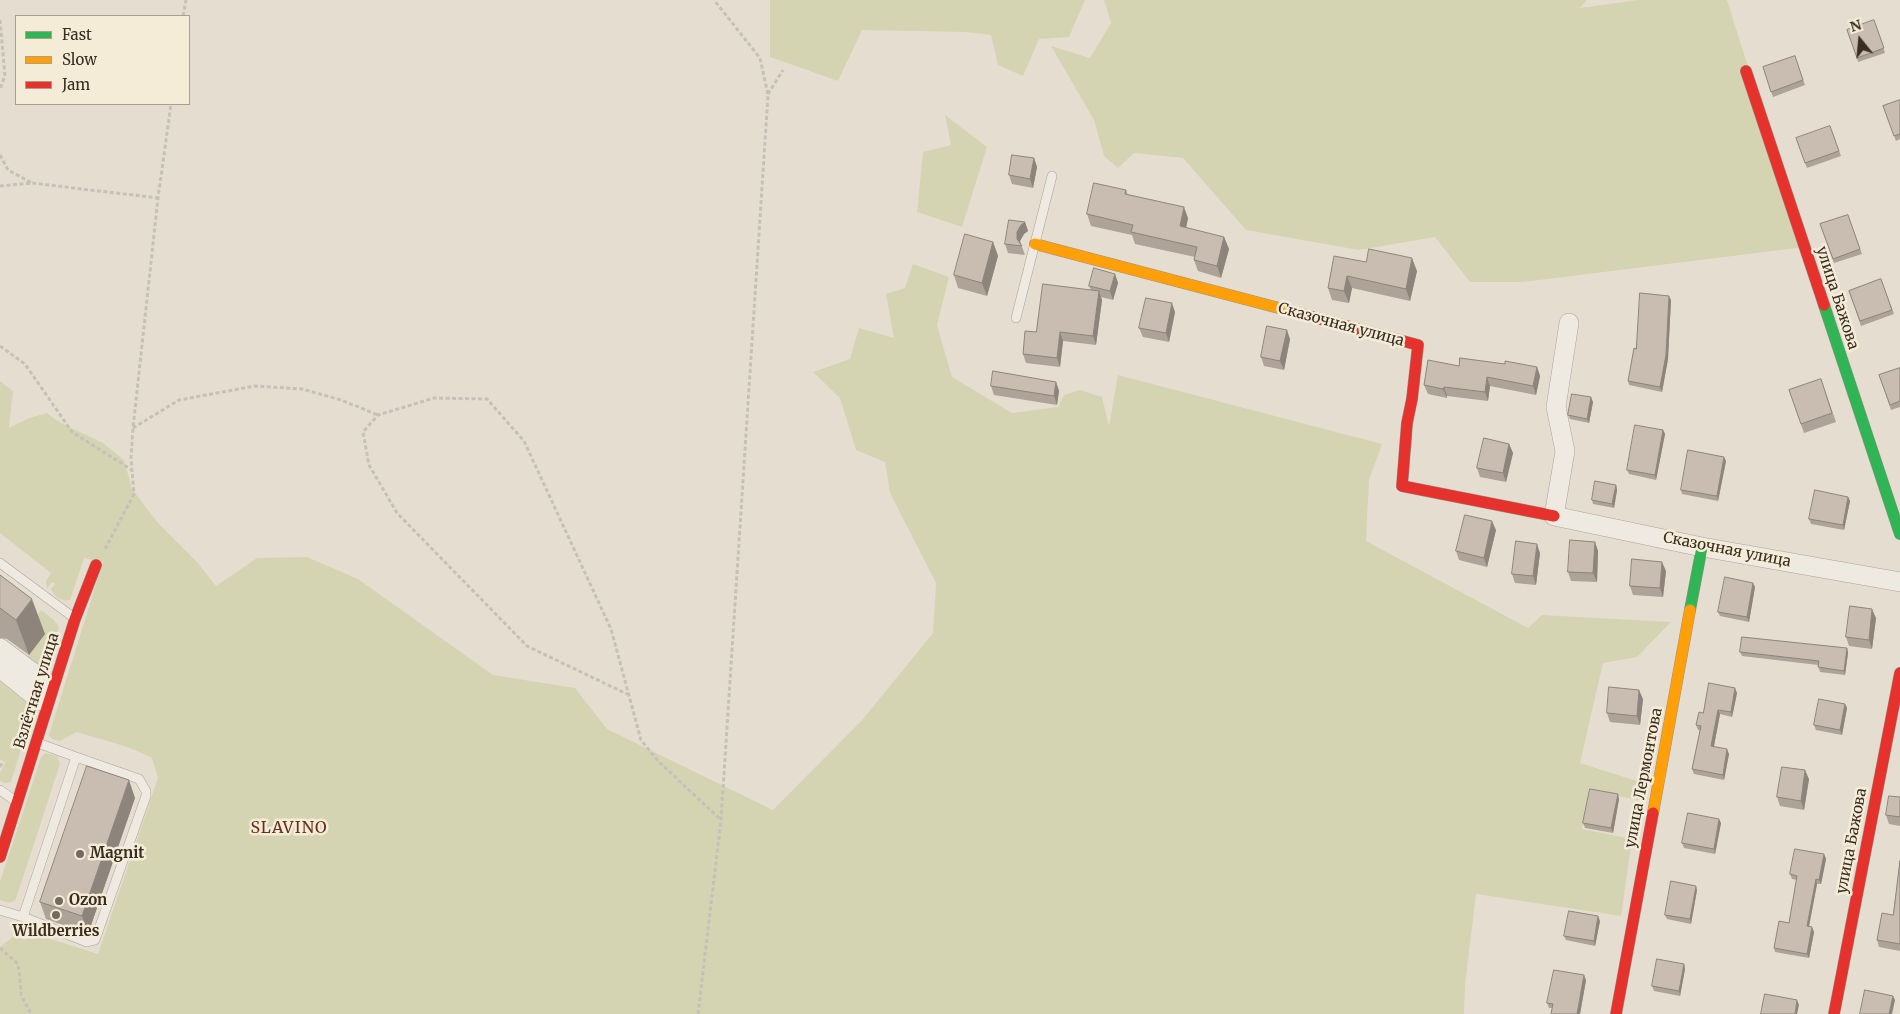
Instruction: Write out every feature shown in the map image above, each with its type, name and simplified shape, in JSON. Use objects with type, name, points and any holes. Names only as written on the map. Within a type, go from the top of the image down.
[{"type":"street","name":"улица Бажова","points":[[1746,71],[1900,534]]},
{"type":"street","name":"Сказочная улица","points":[[1035,244],[1418,345],[1412,398],[1407,422],[1402,486],[1702,547],[1900,582]]},
{"type":"street","points":[[1554,516],[1566,451],[1556,407],[1570,323]]},
{"type":"street","name":"улица Лермонтова","points":[[1616,1014],[1702,547]]},
{"type":"street","name":"Взлётная улица","points":[[0,857],[75,619],[96,565]]},
{"type":"street","points":[[0,648],[47,683],[41,701],[0,668]]},
{"type":"street","name":"улица Бажова","points":[[1834,1014],[1900,673]]},
{"type":"lane","points":[[1016,318],[1052,176]]},
{"type":"lane","points":[[0,563],[75,619]]},
{"type":"lane","points":[[0,910],[87,942],[96,940],[146,796],[146,791],[139,779],[76,758],[37,742]]},
{"type":"lane","points":[[23,917],[76,758]]},
{"type":"lane","points":[[0,790],[17,802]]},
{"type":"path","points":[[183,15],[186,0]]},
{"type":"path","points":[[698,1014],[721,820],[768,94],[760,58],[714,0]]},
{"type":"path","points":[[0,20],[5,76],[0,89]]},
{"type":"path","points":[[768,94],[783,70]]},
{"type":"path","points":[[96,565],[134,494],[131,458],[133,428],[158,198],[171,105]]},
{"type":"path","points":[[0,155],[8,170],[32,183]]},
{"type":"path","points":[[0,186],[32,183],[158,198]]},
{"type":"path","points":[[0,346],[25,364],[72,432],[133,471]]},
{"type":"path","points":[[133,428],[179,400],[255,386],[302,389],[341,400],[378,415]]},
{"type":"path","points":[[629,695],[526,646],[397,513],[368,465],[363,432],[378,415],[434,398],[487,399],[524,441],[611,629],[629,695],[641,740],[659,762],[721,820]]},
{"type":"path","points":[[0,767],[3,761]]},
{"type":"path","points":[[0,948],[18,964],[20,996],[31,1014]]},
{"type":"green space","points":[[770,0],[1085,0],[1069,37],[1039,39],[1023,76],[998,65],[991,35],[965,32],[862,30],[838,81],[770,57]]},
{"type":"green space","points":[[1104,0],[1587,0],[1580,8],[1638,0],[1727,0],[1805,247],[1523,282],[1470,282],[1435,237],[1359,250],[1246,230],[1183,158],[1134,153],[1118,168],[1104,156],[1094,120],[1051,46],[1090,58],[1111,23]]},
{"type":"green space","points":[[945,115],[987,147],[962,227],[917,212],[923,152],[951,145]]},
{"type":"green space","points":[[913,264],[949,277],[937,325],[952,377],[1012,413],[1058,407],[1064,395],[1080,390],[1102,397],[1109,426],[1118,375],[1382,444],[1369,480],[1366,541],[1528,628],[1542,615],[1671,622],[1637,657],[1603,663],[1580,763],[1643,783],[1638,800],[1590,790],[1582,829],[1632,839],[1621,916],[1476,894],[1465,985],[1464,1014],[0,1014],[0,947],[14,936],[26,940],[29,932],[98,954],[158,778],[152,758],[135,750],[77,732],[60,741],[52,739],[49,735],[103,562],[84,558],[70,600],[61,600],[51,589],[55,584],[52,582],[47,589],[46,581],[51,573],[0,533],[0,381],[13,391],[9,428],[29,418],[47,413],[59,422],[103,443],[124,460],[132,489],[158,523],[197,562],[216,586],[257,558],[307,557],[358,579],[493,675],[575,688],[607,729],[773,810],[863,719],[933,633],[936,583],[890,493],[885,462],[856,450],[840,398],[813,372],[850,359],[859,328],[894,338],[886,294],[905,288]]},
{"type":"green space","points":[[41,610],[54,620],[59,627],[44,681],[26,659],[44,634],[32,625]]},
{"type":"green space","points":[[0,668],[37,697],[11,782],[5,783],[0,781],[0,773],[5,763],[1,759],[0,761]]},
{"type":"green space","points":[[46,753],[57,756],[60,764],[16,899],[12,902],[6,902],[0,900],[0,882],[41,757]]},
{"type":"building","points":[[1874,20],[1884,48],[1857,58],[1847,30]]},
{"type":"building","points":[[1795,56],[1803,80],[1771,92],[1763,67]]},
{"type":"building","points":[[1900,100],[1900,134],[1894,136],[1883,106]]},
{"type":"building","points":[[1830,126],[1839,151],[1805,163],[1796,138]]},
{"type":"building","points":[[1012,155],[1034,158],[1030,179],[1009,175]]},
{"type":"building","points":[[1094,183],[1126,190],[1125,194],[1184,207],[1180,226],[1224,237],[1217,266],[1194,260],[1197,247],[1131,232],[1133,225],[1087,214]]},
{"type":"building","points":[[1848,215],[1860,249],[1833,259],[1820,224]]},
{"type":"building","points":[[1009,220],[1025,222],[1017,232],[1017,239],[1022,246],[1005,244]]},
{"type":"building","points":[[965,234],[993,242],[982,283],[954,275]]},
{"type":"building","points":[[1369,249],[1412,258],[1406,289],[1347,276],[1344,291],[1328,288],[1334,256],[1366,262]]},
{"type":"building","points":[[1094,268],[1115,274],[1110,291],[1089,286]]},
{"type":"building","points":[[1881,279],[1892,310],[1860,321],[1849,291]]},
{"type":"building","points":[[1043,284],[1099,291],[1093,336],[1060,332],[1057,358],[1023,354],[1025,331],[1036,332]]},
{"type":"building","points":[[1640,293],[1669,296],[1666,355],[1660,387],[1628,381],[1634,348],[1636,349]]},
{"type":"building","points":[[1146,298],[1172,303],[1166,333],[1139,328]]},
{"type":"building","points":[[1267,326],[1287,330],[1280,361],[1261,357]]},
{"type":"building","points":[[1460,358],[1505,364],[1505,361],[1537,367],[1533,386],[1487,377],[1485,392],[1444,387],[1443,389],[1424,385],[1428,360],[1459,366]]},
{"type":"building","points":[[1900,368],[1900,401],[1890,405],[1879,375]]},
{"type":"building","points":[[993,371],[1056,382],[1054,396],[991,386]]},
{"type":"building","points":[[1821,379],[1832,413],[1801,424],[1789,390]]},
{"type":"building","points":[[1572,394],[1591,397],[1587,419],[1568,415]]},
{"type":"building","points":[[1635,425],[1663,430],[1655,475],[1627,470]]},
{"type":"building","points":[[1484,438],[1509,444],[1503,473],[1477,468]]},
{"type":"building","points":[[1688,450],[1724,457],[1717,496],[1681,490]]},
{"type":"building","points":[[1595,481],[1616,485],[1612,504],[1592,500]]},
{"type":"building","points":[[1815,490],[1848,497],[1843,525],[1809,519]]},
{"type":"building","points":[[1465,515],[1492,521],[1484,558],[1456,551]]},
{"type":"building","points":[[1570,540],[1595,542],[1593,573],[1568,572]]},
{"type":"building","points":[[1516,541],[1537,544],[1533,576],[1512,574]]},
{"type":"building","points":[[1632,559],[1662,562],[1660,588],[1630,586]]},
{"type":"building","points":[[0,575],[32,599],[16,620],[0,608]]},
{"type":"building","points":[[1725,577],[1753,583],[1747,617],[1718,612]]},
{"type":"building","points":[[1850,606],[1872,609],[1869,640],[1846,637]]},
{"type":"building","points":[[1742,637],[1847,648],[1844,671],[1818,667],[1819,661],[1740,652]]},
{"type":"building","points":[[1709,683],[1735,688],[1731,712],[1718,710],[1711,746],[1727,749],[1723,775],[1692,769],[1701,726],[1696,725],[1699,712],[1703,713]]},
{"type":"building","points":[[1609,687],[1639,690],[1637,716],[1607,713]]},
{"type":"building","points":[[1819,699],[1845,704],[1840,730],[1814,725]]},
{"type":"building","points":[[87,766],[129,780],[82,916],[40,902]]},
{"type":"building","points":[[1782,767],[1805,770],[1801,801],[1777,797]]},
{"type":"building","points":[[1590,789],[1618,794],[1611,828],[1583,823]]},
{"type":"building","points":[[1889,796],[1900,797],[1900,817],[1886,815]]},
{"type":"building","points":[[1688,813],[1719,819],[1714,849],[1682,843]]},
{"type":"building","points":[[1795,849],[1824,854],[1819,880],[1816,879],[1807,926],[1812,927],[1807,954],[1774,948],[1779,921],[1789,923],[1797,876],[1790,874]]},
{"type":"building","points":[[1900,861],[1900,944],[1877,940],[1882,913],[1893,915]]},
{"type":"building","points":[[1671,881],[1696,886],[1690,919],[1665,915]]},
{"type":"building","points":[[1569,911],[1598,916],[1594,941],[1564,936]]},
{"type":"building","points":[[1657,959],[1684,964],[1679,991],[1652,986]]},
{"type":"building","points":[[1554,970],[1584,975],[1577,1014],[1551,1014],[1553,1004],[1547,1003]]},
{"type":"building","points":[[1865,990],[1893,996],[1889,1014],[1860,1014]]},
{"type":"building","points":[[1765,994],[1797,1000],[1795,1014],[1761,1014]]},
{"type":"traffic: fast","points":[[1824,305],[1900,534]]},
{"type":"traffic: fast","points":[[1690,610],[1702,547]]},
{"type":"traffic: slow","points":[[1035,244],[1294,312]]},
{"type":"traffic: slow","points":[[1653,813],[1690,610]]},
{"type":"traffic: jam","points":[[1746,71],[1824,305]]},
{"type":"traffic: jam","points":[[1294,312],[1418,345],[1412,399],[1407,423],[1402,486],[1554,516]]},
{"type":"traffic: jam","points":[[0,857],[75,619],[96,565]]},
{"type":"traffic: jam","points":[[1834,1014],[1900,673]]},
{"type":"traffic: jam","points":[[1616,1014],[1653,813]]},
{"type":"place","name":"Magnit","points":[[80,854]]},
{"type":"place","name":"Ozon","points":[[59,901]]},
{"type":"place","name":"Wildberries","points":[[56,915]]},
{"type":"district","name":"SLAVINO","points":[[289,828]]}]
